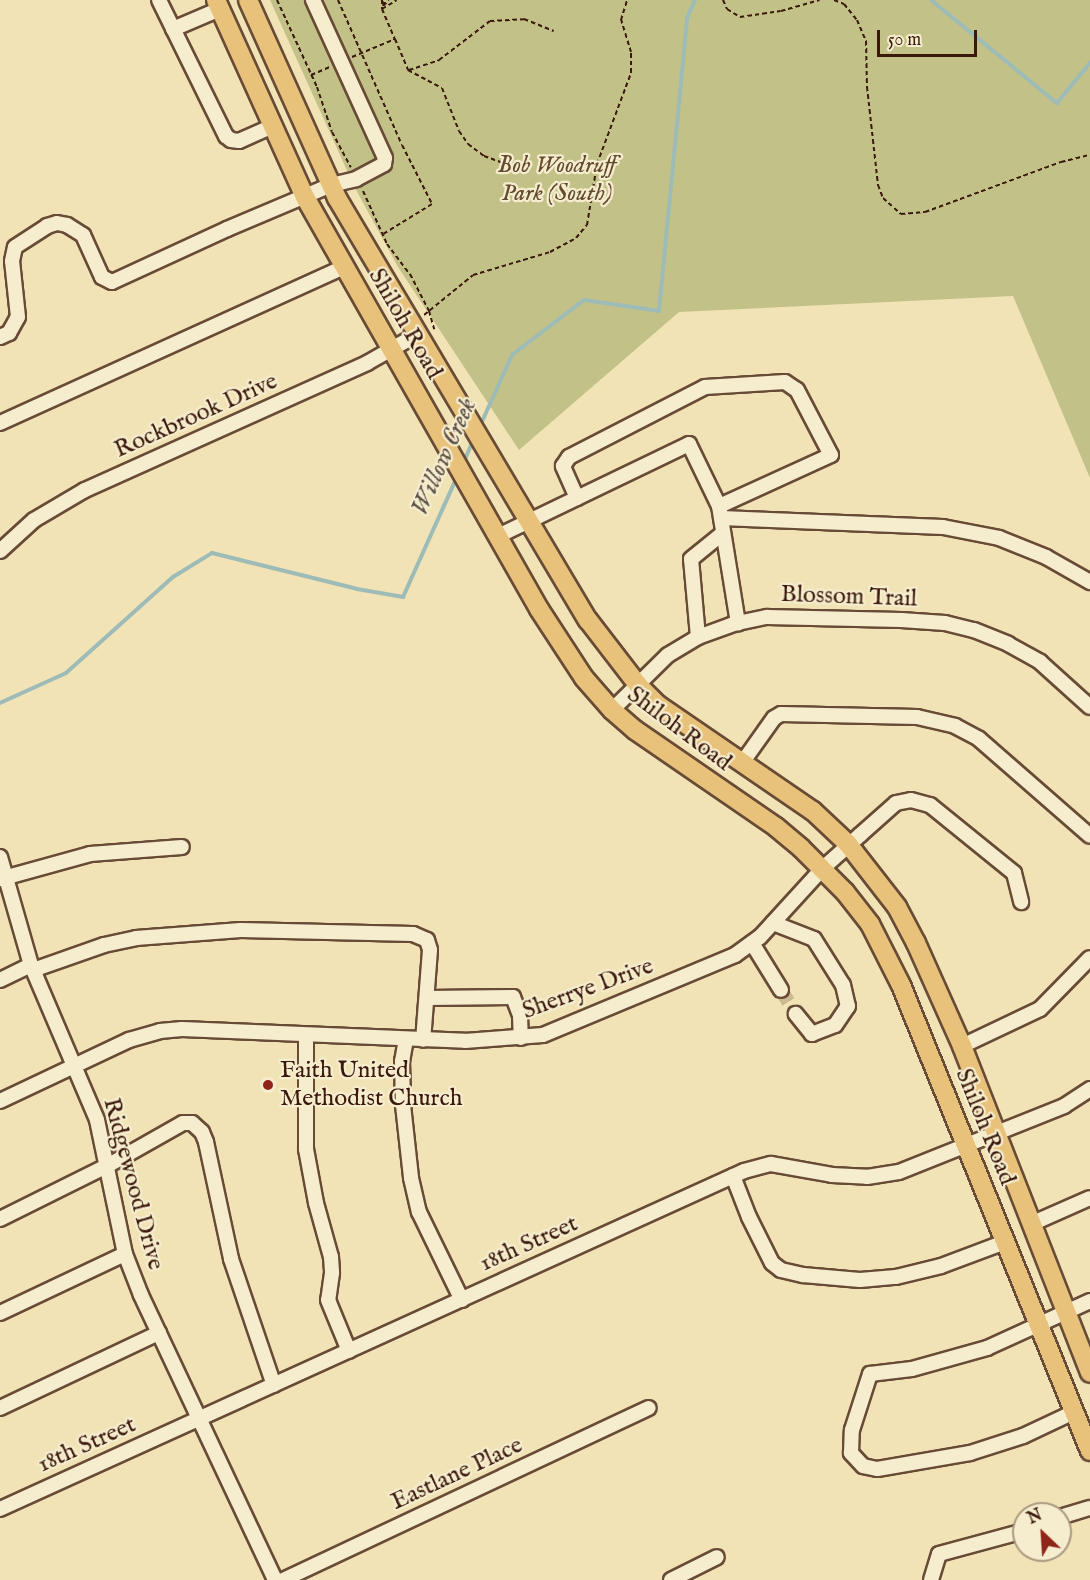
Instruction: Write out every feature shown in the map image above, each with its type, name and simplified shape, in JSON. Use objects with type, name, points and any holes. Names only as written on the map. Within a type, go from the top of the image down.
[{"type":"main road","name":"Shiloh Road","points":[[248,0],[331,185],[507,488],[588,620],[638,685],[658,705],[806,806],[848,844],[897,907],[916,942],[962,1046],[1090,1374]]},
{"type":"main road","name":"Shiloh Road","points":[[218,5],[305,197],[565,650],[612,710],[670,756],[776,827],[823,868],[870,924],[901,985],[1090,1451]]},
{"type":"street","points":[[159,0],[226,136],[231,140],[239,141],[272,126]]},
{"type":"street","points":[[0,337],[9,333],[18,317],[12,261],[15,247],[46,226],[57,223],[67,225],[83,235],[102,277],[112,282],[227,229],[331,185],[356,179],[378,169],[385,158],[313,0]]},
{"type":"street","points":[[173,29],[218,5]]},
{"type":"street","points":[[0,423],[344,267]]},
{"type":"street","name":"Rockbrook Drive","points":[[0,551],[33,520],[85,490],[391,349],[415,329]]},
{"type":"street","points":[[577,498],[563,466],[569,457],[705,387],[785,382],[797,390],[831,455],[720,512]]},
{"type":"street","points":[[498,536],[689,444],[720,512],[738,623]]},
{"type":"street","points":[[720,512],[943,527],[999,538],[1046,556],[1090,582]]},
{"type":"street","points":[[698,637],[691,559],[723,533]]},
{"type":"street","name":"Blossom Trail","points":[[612,710],[668,655],[698,637],[738,623],[767,617],[901,620],[945,623],[974,630],[1008,644],[1040,662],[1090,707]]},
{"type":"street","points":[[742,763],[774,718],[780,714],[917,717],[955,726],[979,739],[1090,836]]},
{"type":"street","name":"Sherrye Drive","points":[[0,1101],[129,1040],[160,1031],[182,1029],[465,1041],[543,1035],[735,955],[752,943],[848,844],[896,803],[910,800],[930,805],[1014,873],[1021,902]]},
{"type":"street","points":[[3,878],[90,854],[182,847]]},
{"type":"street","name":"Ridgewood Drive","points":[[0,856],[3,878],[32,968],[71,1066],[97,1120],[125,1254],[159,1333],[275,1580]]},
{"type":"street","points":[[773,922],[814,939],[843,985],[848,1006],[835,1025],[812,1034],[796,1014]]},
{"type":"street","points":[[0,980],[104,945],[136,938],[241,930],[413,934],[427,940],[430,950],[423,1040]]},
{"type":"street","points":[[752,943],[781,990]]},
{"type":"street","points":[[962,1046],[1040,1009],[1090,958]]},
{"type":"street","points":[[428,998],[513,997],[520,1015],[521,1038]]},
{"type":"street","points":[[306,1036],[306,1149],[316,1203],[331,1257],[332,1273],[328,1300],[349,1351]]},
{"type":"street","points":[[406,1039],[402,1061],[403,1106],[411,1178],[419,1212],[462,1300]]},
{"type":"street","name":"18th Street","points":[[0,1509],[734,1176],[771,1164],[832,1175],[867,1177],[899,1173],[1064,1106],[1090,1089]]},
{"type":"street","points":[[0,1219],[107,1166],[183,1123],[192,1123],[201,1132],[206,1142],[231,1260],[274,1385]]},
{"type":"street","points":[[734,1176],[763,1248],[772,1263],[781,1270],[803,1275],[860,1281],[896,1277],[940,1266],[1005,1242]]},
{"type":"street","points":[[1031,1224],[1090,1198]]},
{"type":"street","points":[[0,1313],[125,1254]]},
{"type":"street","points":[[1074,1412],[1023,1436],[970,1453],[877,1469],[862,1466],[851,1453],[852,1430],[870,1374],[939,1363],[987,1348],[1090,1301]]},
{"type":"street","points":[[0,1408],[159,1333]]},
{"type":"street","name":"Eastlane Place","points":[[283,1580],[649,1408]]},
{"type":"street","points":[[1072,1513],[1090,1508]]},
{"type":"street","points":[[931,1580],[939,1554],[1012,1534]]},
{"type":"street","points":[[671,1580],[717,1557]]},
{"type":"path","points":[[277,0],[316,87],[332,132],[342,148],[387,244],[410,274],[429,311]]},
{"type":"path","points":[[338,0],[402,146],[432,204],[383,234]]},
{"type":"path","points":[[382,9],[386,0]]},
{"type":"path","points":[[386,0],[382,9],[408,70],[442,88],[459,131],[468,144],[484,156],[509,165]]},
{"type":"path","points":[[382,9],[397,0]]},
{"type":"path","points":[[415,329],[429,311],[473,275],[550,252],[576,238],[587,225],[597,164],[631,73],[631,52],[621,20],[627,0]]},
{"type":"path","points":[[723,0],[727,9],[740,17],[781,11],[819,0]]},
{"type":"path","points":[[834,0],[844,4],[857,20],[866,41],[867,87],[878,185],[883,198],[901,214],[925,212],[1061,162],[1090,155]]},
{"type":"path","points":[[408,70],[439,60],[490,21],[524,19],[554,31]]},
{"type":"path","points":[[362,53],[395,39]]},
{"type":"path","points":[[412,211],[416,214]]},
{"type":"green space","name":"Bob Woodruff Park (South)","points":[[270,0],[1090,0],[1090,478],[1013,296],[679,312],[519,450],[398,267],[354,186]]},
{"type":"waterway","name":"Willow Creek","points":[[480,426],[512,355],[584,300],[659,311],[687,18],[695,0]]},
{"type":"waterway","name":"Willow Creek","points":[[931,0],[1057,103],[1090,63]]},
{"type":"waterway","name":"Willow Creek","points":[[463,464],[474,438]]},
{"type":"waterway","name":"Willow Creek","points":[[0,703],[66,673],[173,577],[212,553],[357,589],[403,597],[457,477]]},
{"type":"tunnel","points":[[781,990],[796,1014]]},
{"type":"place","name":"Faith United Methodist Church","points":[[268,1085]]}]
